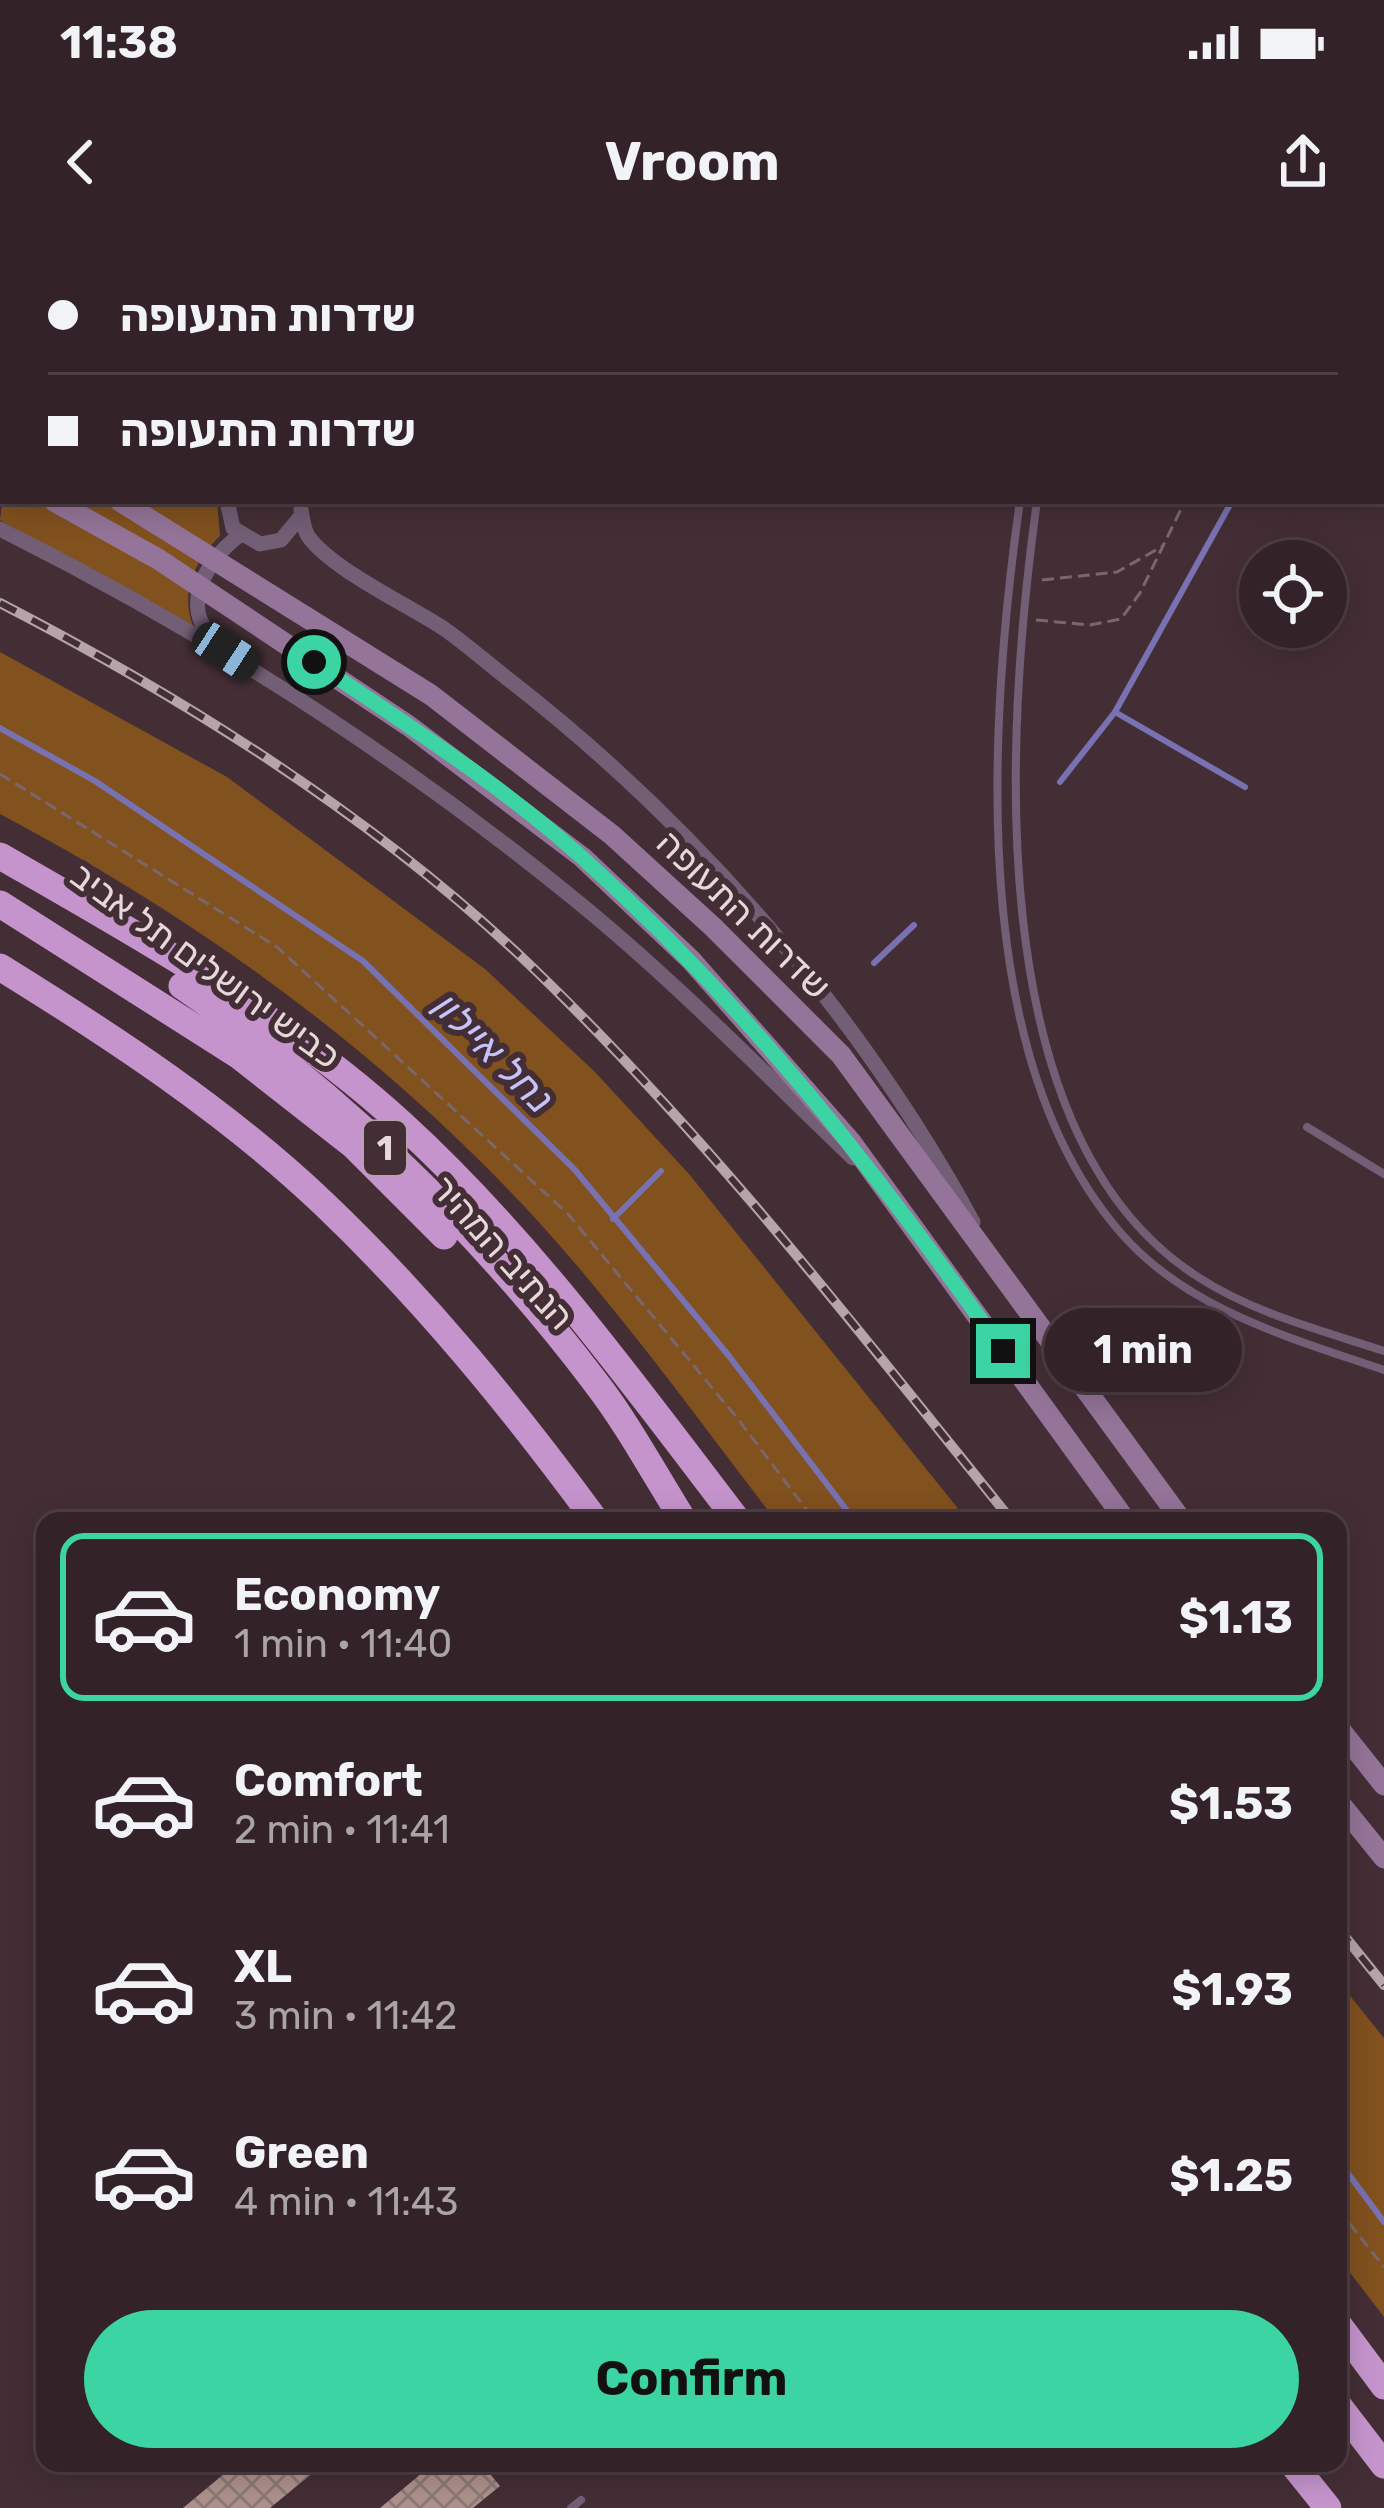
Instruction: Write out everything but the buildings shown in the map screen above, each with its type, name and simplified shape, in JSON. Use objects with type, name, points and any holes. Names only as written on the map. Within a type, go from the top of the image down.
[{"type":"highway","name":"כביש ירושלים תל אביב","points":[[0,858],[250,1033],[375,1138],[483,1250],[597,1384],[676,1512]]},
{"type":"highway","points":[[0,858],[129,929],[269,1021],[401,1123],[505,1230],[621,1368],[731,1512]]},
{"type":"highway","name":"הנתיב המהיר","points":[[0,904],[238,1055],[354,1146],[462,1253],[675,1512]]},
{"type":"highway","name":"1","points":[[0,967],[204,1103],[321,1201],[422,1303],[589,1512]]},
{"type":"highway","points":[[1347,2336],[1384,2386]]},
{"type":"highway","points":[[1347,2417],[1384,2464]]},
{"type":"highway","points":[[1299,2472],[1325,2508]]},
{"type":"main road","name":"שדרות התעופה","points":[[59,504],[249,618],[409,726],[582,857],[692,961],[806,1084],[1119,1512]]},
{"type":"main road","name":"שדרות התעופה","points":[[125,504],[431,695],[659,876],[841,1055],[1176,1512]]},
{"type":"main road","points":[[1347,1738],[1384,1785]]},
{"type":"main road","points":[[1347,1812],[1384,1858]]},
{"type":"street","points":[[959,240],[972,240]]},
{"type":"street","points":[[227,504],[228,519],[240,536],[260,544],[281,540],[297,525],[301,505]]},
{"type":"street","points":[[301,505],[310,539],[380,592],[444,629],[521,689],[642,796],[766,926],[874,1060],[925,1132],[992,1256]]},
{"type":"street","points":[[0,529],[226,651],[339,724],[574,898],[885,1188]]},
{"type":"street","points":[[226,651],[205,631],[199,599],[209,564],[240,536]]},
{"type":"lane","points":[[1020,504],[996,770],[1002,893],[1022,1031],[1065,1145],[1120,1233],[1182,1285],[1251,1325],[1384,1370]]},
{"type":"lane","points":[[1037,504],[1022,619],[1014,771],[1019,893],[1039,1019],[1082,1140],[1136,1222],[1195,1276],[1259,1310],[1384,1351]]},
{"type":"lane","points":[[1307,1127],[1384,1174]]},
{"type":"lane","points":[[571,2508],[581,2500]]},
{"type":"path","points":[[1022,619],[1090,625],[1120,619],[1184,504]]},
{"type":"path","points":[[1027,576],[1051,583],[1118,572],[1164,546]]},
{"type":"path","points":[[0,774],[277,947],[568,1214],[738,1419],[808,1512]]},
{"type":"path","points":[[1347,2220],[1384,2267]]},
{"type":"shaded area","points":[[2,504],[217,504],[220,536],[203,556],[189,590],[194,628],[0,520]]},
{"type":"shaded area","points":[[0,652],[227,777],[485,969],[595,1072],[689,1174],[961,1512],[769,1512],[559,1244],[407,1092],[212,941],[0,814]]},
{"type":"shaded area","points":[[1347,1992],[1384,2038],[1384,2317],[1347,2269]]},
{"type":"waterway","points":[[1060,782],[1115,712],[1230,504]]},
{"type":"waterway","points":[[1115,712],[1245,787]]},
{"type":"waterway","name":"נחל איילון","points":[[0,728],[95,781],[363,961],[575,1170],[729,1356],[848,1512]]},
{"type":"waterway","points":[[874,963],[914,925]]},
{"type":"waterway","points":[[613,1219],[661,1171]]},
{"type":"waterway","name":"נחל איילון","points":[[1347,2172],[1384,2222]]},
{"type":"railway","points":[[0,603],[141,680],[278,766],[472,912],[596,1031],[720,1166],[1005,1512]]},
{"type":"railway","points":[[1347,1939],[1384,1985]]},
{"type":"route","points":[[314,662],[409,726],[582,857],[692,961],[806,1084],[1003,1351]]}]
